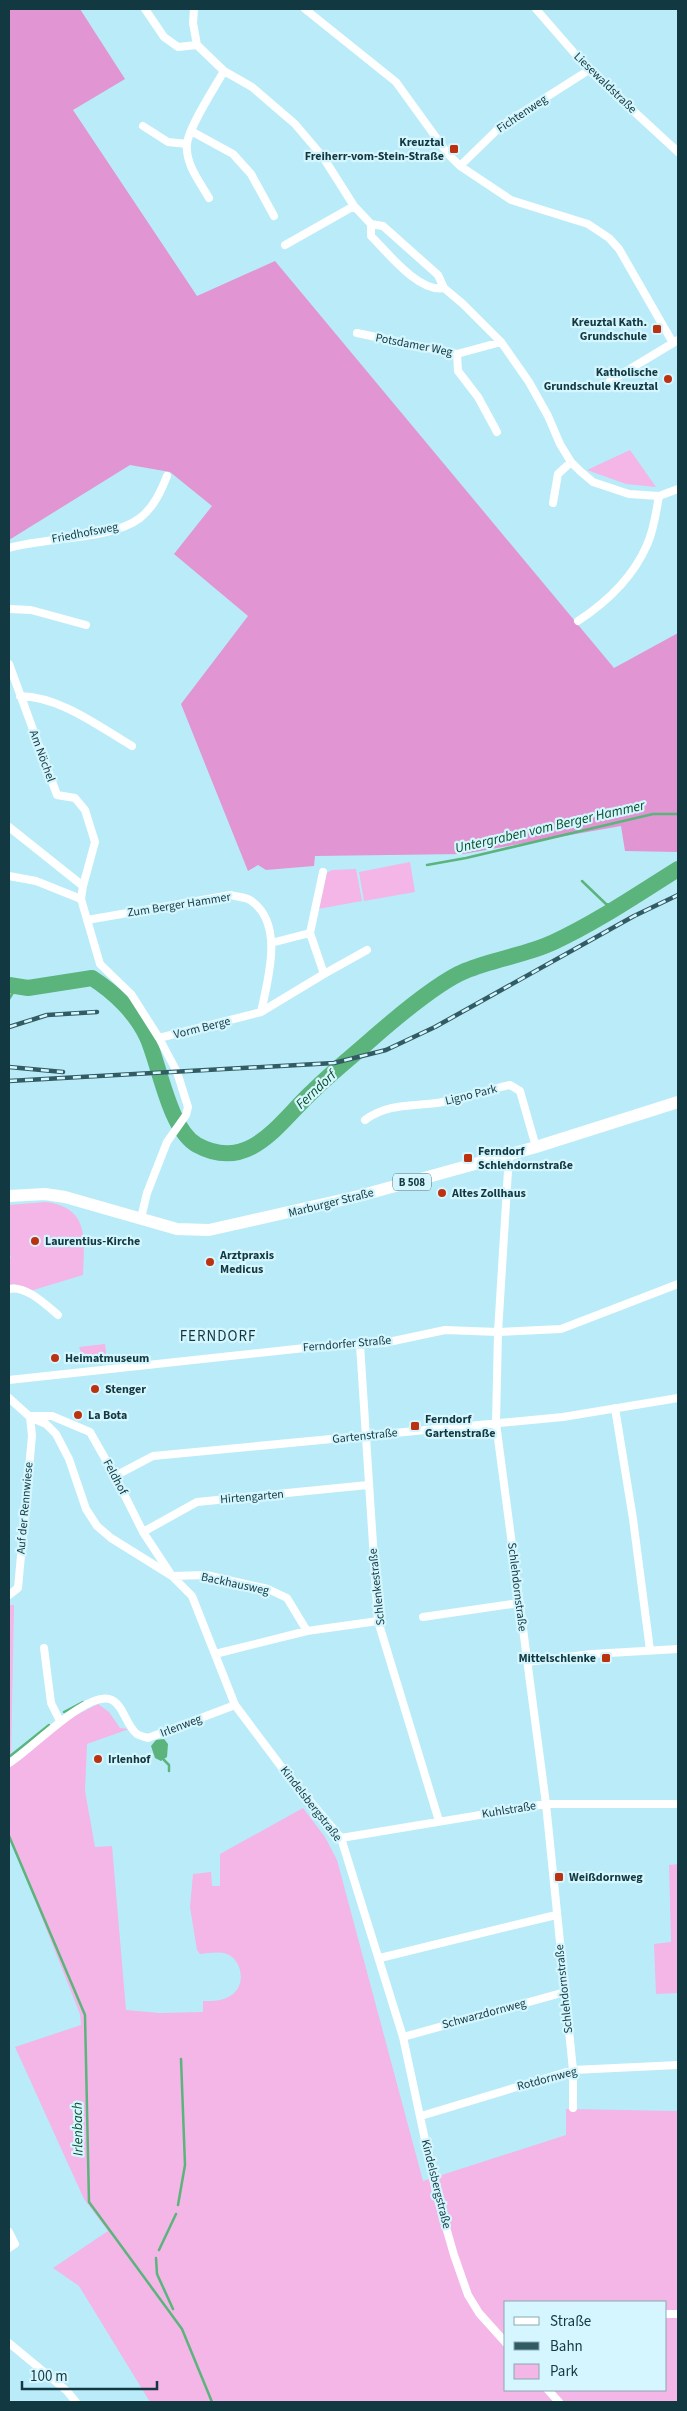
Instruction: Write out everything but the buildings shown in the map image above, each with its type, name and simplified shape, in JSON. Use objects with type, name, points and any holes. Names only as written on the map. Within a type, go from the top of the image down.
[{"type":"main road","name":"Marburger Straße","points":[[9,1196],[23,1193],[59,1196],[178,1229],[209,1230],[358,1196],[509,1155],[678,1102]]},
{"type":"street","points":[[145,9],[164,37],[178,47],[197,45]]},
{"type":"street","points":[[194,9],[193,23],[197,45],[224,71],[252,87],[295,124],[323,157],[354,206],[371,224],[383,226],[438,275],[444,288],[501,342],[529,382],[571,462],[593,482],[608,489],[629,494],[660,496],[678,489]]},
{"type":"street","points":[[305,9],[396,82],[448,154],[460,166],[511,200],[588,224],[609,238],[619,249],[676,342],[610,381]]},
{"type":"street","name":"Liesewaldstraße","points":[[536,9],[589,70],[678,152]]},
{"type":"street","name":"Fichtenweg","points":[[460,166],[501,126],[589,70]]},
{"type":"street","points":[[209,198],[191,167],[187,144],[191,131],[224,71]]},
{"type":"street","points":[[143,126],[168,142],[187,144]]},
{"type":"street","points":[[191,131],[233,154],[251,174],[274,216]]},
{"type":"street","points":[[285,245],[354,206]]},
{"type":"street","points":[[371,224],[371,236],[404,269],[426,287],[434,290],[444,288]]},
{"type":"street","name":"Potsdamer Weg","points":[[357,333],[456,354],[501,342]]},
{"type":"street","points":[[456,354],[458,371],[478,397],[497,432]]},
{"type":"street","points":[[552,503],[558,474],[571,462]]},
{"type":"street","name":"Friedhofsweg","points":[[9,548],[118,529],[141,518],[160,495],[167,476]]},
{"type":"street","points":[[578,621],[604,602],[632,574],[648,544],[660,496]]},
{"type":"street","points":[[9,608],[31,610],[86,625]]},
{"type":"street","name":"Am Nöchel","points":[[9,664],[57,795],[75,798],[85,810],[95,842],[83,886]]},
{"type":"street","points":[[20,696],[35,696],[70,709],[132,746]]},
{"type":"street","points":[[9,827],[83,886],[81,899],[100,964],[131,994],[159,1038]]},
{"type":"street","points":[[323,872],[310,933],[324,974]]},
{"type":"street","points":[[9,876],[36,881],[64,890],[81,899]]},
{"type":"street","name":"Zum Berger Hammer","points":[[87,920],[231,895],[248,899],[260,909],[269,923],[271,944]]},
{"type":"street","points":[[261,1012],[268,978],[271,944],[310,933]]},
{"type":"street","name":"Vorm Berge","points":[[141,1218],[147,1193],[166,1142],[186,1115],[188,1108],[177,1072],[159,1038],[261,1012],[367,950]]},
{"type":"street","name":"Ligno Park","points":[[365,1120],[376,1112],[402,1105],[442,1102],[510,1085],[520,1091],[536,1147]]},
{"type":"street","name":"Schlehdornstraße","points":[[509,1155],[498,1332],[496,1423],[546,1804],[572,2070],[573,2108]]},
{"type":"street","name":"Ferndorfer Straße","points":[[9,1380],[314,1347],[384,1343],[445,1330],[498,1332],[561,1329],[678,1284]]},
{"type":"street","points":[[9,1289],[13,1288],[29,1294],[58,1315]]},
{"type":"street","name":"Schlenkestraße","points":[[360,1345],[378,1621],[438,1821]]},
{"type":"street","name":"Kindelsbergstraße","points":[[9,1398],[30,1417],[46,1424],[56,1434],[69,1459],[86,1509],[97,1526],[111,1538],[172,1576],[192,1596],[235,1705],[283,1769],[341,1838],[380,1958],[402,2036],[437,2196],[468,2295],[479,2313],[504,2340]]},
{"type":"street","name":"Gartenstraße","points":[[115,1476],[153,1456],[563,1417],[678,1398]]},
{"type":"street","points":[[615,1408],[633,1519],[650,1650]]},
{"type":"street","name":"Feldhof","points":[[30,1417],[52,1416],[90,1432],[143,1532],[172,1576]]},
{"type":"street","name":"Auf der Rennwiese","points":[[9,1595],[18,1588],[32,1436],[30,1417]]},
{"type":"street","name":"Hirtengarten","points":[[143,1532],[197,1502],[368,1485]]},
{"type":"street","name":"Backhausweg","points":[[172,1576],[206,1575],[268,1590],[287,1598],[307,1631]]},
{"type":"street","points":[[422,1617],[520,1603]]},
{"type":"street","points":[[215,1654],[307,1631],[378,1621]]},
{"type":"street","points":[[44,1648],[51,1703],[60,1721]]},
{"type":"street","points":[[527,1662],[592,1654],[678,1649]]},
{"type":"street","name":"Irlenweg","points":[[9,1763],[60,1721],[96,1700],[107,1698],[114,1700],[136,1733],[148,1738],[235,1705]]},
{"type":"street","name":"Kuhlstraße","points":[[341,1838],[546,1804],[678,1804]]},
{"type":"street","points":[[380,1958],[556,1915]]},
{"type":"street","name":"Schwarzdornweg","points":[[402,2036],[564,1992]]},
{"type":"street","name":"Rotdornweg","points":[[420,2116],[572,2070],[678,2065]]},
{"type":"street","points":[[9,2232],[15,2244],[9,2248]]},
{"type":"street","points":[[9,2343],[67,2391],[76,2402]]},
{"type":"street","points":[[549,2391],[559,2402]]},
{"type":"green space","points":[[630,450],[656,487],[626,484],[587,470]]},
{"type":"green space","points":[[410,862],[415,892],[364,901],[359,872]]},
{"type":"green space","points":[[356,869],[362,901],[318,909],[325,874],[332,870]]},
{"type":"green space","points":[[46,1202],[60,1205],[77,1218],[83,1238],[83,1275],[30,1291],[15,1284],[9,1285],[9,1259],[11,1258],[9,1251],[9,1205]]},
{"type":"green space","points":[[105,1344],[107,1361],[85,1363],[79,1347]]},
{"type":"green space","points":[[9,1605],[14,1605],[11,1758],[9,1758]]},
{"type":"green space","points":[[98,1704],[109,1712],[120,1728],[129,1729],[87,1744],[85,1791],[95,1847],[112,1846],[126,2010],[160,2013],[203,2012],[203,2001],[223,1999],[237,1990],[241,1979],[240,1972],[236,1961],[232,1957],[227,1954],[214,1952],[200,1954],[197,1950],[190,1907],[193,1874],[211,1872],[212,1886],[220,1886],[220,1854],[303,1808],[325,1837],[337,1860],[423,2181],[566,2135],[566,2109],[678,2111],[678,2402],[150,2402],[79,2286],[53,2268],[108,2231],[84,2199],[15,2047],[81,2025],[80,2014],[9,1835],[9,1768],[65,1721]]},
{"type":"green space","points":[[678,1864],[678,1993],[656,1994],[654,1944],[671,1942],[669,1865]]},
{"type":"shaded area","points":[[9,9],[80,9],[125,79],[73,110],[197,296],[275,261],[614,668],[678,633],[678,852],[625,851],[621,826],[463,854],[315,856],[314,866],[266,870],[258,865],[248,871],[181,704],[248,616],[174,554],[212,506],[170,472],[130,465],[9,540]]},
{"type":"shaded area","points":[[164,1739],[168,1744],[167,1757],[161,1761],[155,1758],[151,1746],[156,1740]]},
{"type":"waterway","name":"Untergraben vom Berger Hammer","points":[[427,865],[466,858],[653,814],[678,814]]},
{"type":"waterway","name":"Ferndorf","points":[[9,985],[28,988],[92,978],[116,996],[131,1011],[142,1028],[152,1049],[172,1111],[187,1137],[197,1145],[216,1152],[233,1153],[248,1149],[276,1129],[335,1070],[430,991],[465,971],[554,942],[602,917],[678,869]]},
{"type":"waterway","points":[[582,881],[606,904],[616,907]]},
{"type":"waterway","name":"Irlenbach","points":[[9,999],[17,986]]},
{"type":"waterway","points":[[64,1712],[83,1702]]},
{"type":"waterway","points":[[9,1757],[49,1725]]},
{"type":"waterway","points":[[164,1760],[169,1765],[169,1771]]},
{"type":"waterway","name":"Irlenbach","points":[[9,1836],[85,2015],[89,2202],[182,2329],[212,2402]]},
{"type":"waterway","points":[[178,2205],[185,2165],[181,2059]]},
{"type":"waterway","points":[[159,2250],[176,2214]]},
{"type":"waterway","points":[[156,2258],[157,2274],[173,2309]]},
{"type":"railway","points":[[9,1081],[334,1063],[386,1050],[435,1027],[634,916],[678,895]]},
{"type":"railway","points":[[9,1027],[47,1015],[97,1012]]},
{"type":"railway","points":[[9,1067],[63,1072]]},
{"type":"place","name":"Kreuztal Freiherr-vom-Stein-Straße","points":[[454,149]]},
{"type":"place","name":"Kreuztal Kath. Grundschule","points":[[657,329]]},
{"type":"place","name":"Katholische Grundschule Kreuztal","points":[[668,379]]},
{"type":"place","name":"Ferndorf Schlehdornstraße","points":[[468,1158]]},
{"type":"place","name":"Altes Zollhaus","points":[[442,1193]]},
{"type":"place","name":"Laurentius-Kirche","points":[[35,1241]]},
{"type":"place","name":"Arztpraxis Medicus","points":[[210,1262]]},
{"type":"place","name":"Heimatmuseum","points":[[55,1358]]},
{"type":"place","name":"Stenger","points":[[95,1389]]},
{"type":"place","name":"La Bota","points":[[78,1415]]},
{"type":"place","name":"Ferndorf Gartenstraße","points":[[415,1426]]},
{"type":"place","name":"Mittelschlenke","points":[[606,1658]]},
{"type":"place","name":"Irlenhof","points":[[98,1759]]},
{"type":"place","name":"Weißdornweg","points":[[559,1877]]},
{"type":"district","name":"FERNDORF","points":[[218,1336]]}]
